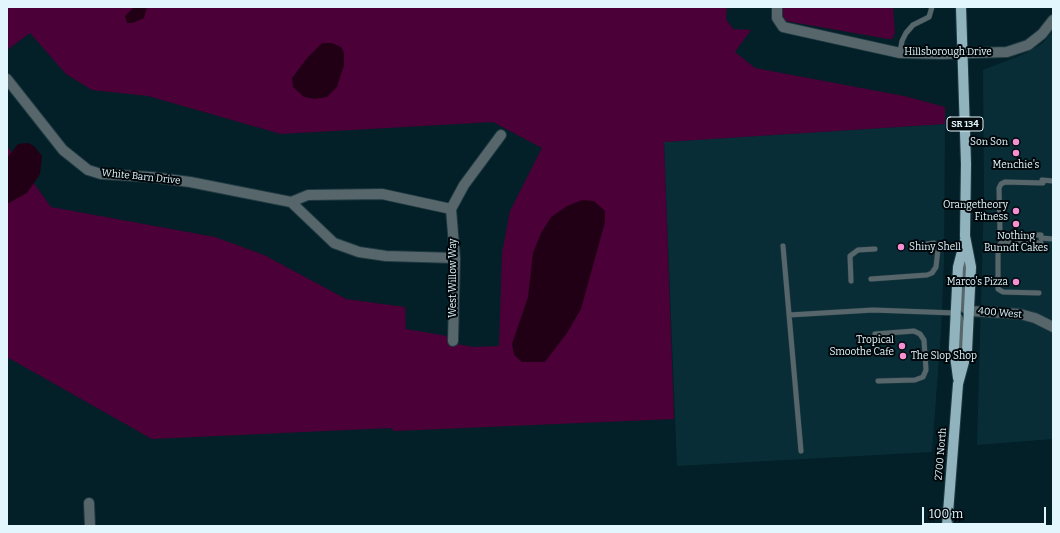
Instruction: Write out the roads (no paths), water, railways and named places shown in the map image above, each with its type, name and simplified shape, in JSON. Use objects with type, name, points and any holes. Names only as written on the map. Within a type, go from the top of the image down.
[{"type":"main road","name":"SR 134","points":[[962,7],[964,54]]},
{"type":"main road","name":"2700 North","points":[[958,384],[967,351],[971,267],[965,236],[964,54]]},
{"type":"main road","name":"2700 North","points":[[947,526],[958,384],[954,348],[955,313],[958,267],[965,236]]},
{"type":"street","name":"Hillsborough Drive","points":[[777,7],[777,18],[783,27],[900,53],[964,54],[1007,52],[1028,45],[1042,34],[1053,20]]},
{"type":"street","name":"White Barn Drive","points":[[7,79],[63,150],[88,170],[100,174],[151,177],[190,182],[291,202]]},
{"type":"street","points":[[455,258],[386,256],[359,252],[334,243],[291,202],[308,195],[382,194],[451,209],[464,184],[501,135]]},
{"type":"street","name":"West Willow Way","points":[[451,209],[455,258],[453,341]]},
{"type":"street","name":"400 West","points":[[969,311],[1020,314],[1035,318],[1053,327]]},
{"type":"street","points":[[89,503],[90,526]]},
{"type":"lane","points":[[900,53],[902,41],[906,33],[913,25],[929,17],[932,7]]},
{"type":"lane","points":[[1041,239],[1000,233],[999,188],[1001,184],[1005,182],[1042,182],[1053,180]]},
{"type":"lane","points":[[1039,293],[1003,292],[998,289],[998,248],[1001,243],[1053,238]]},
{"type":"lane","points":[[871,279],[927,275],[932,273],[936,267],[938,249],[934,244],[927,244]]},
{"type":"lane","points":[[783,246],[801,452]]},
{"type":"lane","points":[[851,281],[850,256],[858,250],[875,249]]},
{"type":"lane","points":[[789,315],[873,310],[955,313]]},
{"type":"lane","points":[[875,334],[914,331],[920,334],[924,340],[926,370],[923,377],[915,380],[878,381]]},
{"type":"place","name":"Son Son","points":[[1016,142]]},
{"type":"place","name":"Menchie's","points":[[1016,153]]},
{"type":"place","name":"Orangetheory Fitness","points":[[1016,211]]},
{"type":"place","name":"Nothing Bunndt Cakes","points":[[1016,224]]},
{"type":"place","name":"Shiny Shell","points":[[901,247]]},
{"type":"place","name":"Marco's Pizza","points":[[1016,282]]},
{"type":"place","name":"Tropical Smoothe Cafe","points":[[902,346]]},
{"type":"place","name":"The Slop Shop","points":[[903,356]]}]
